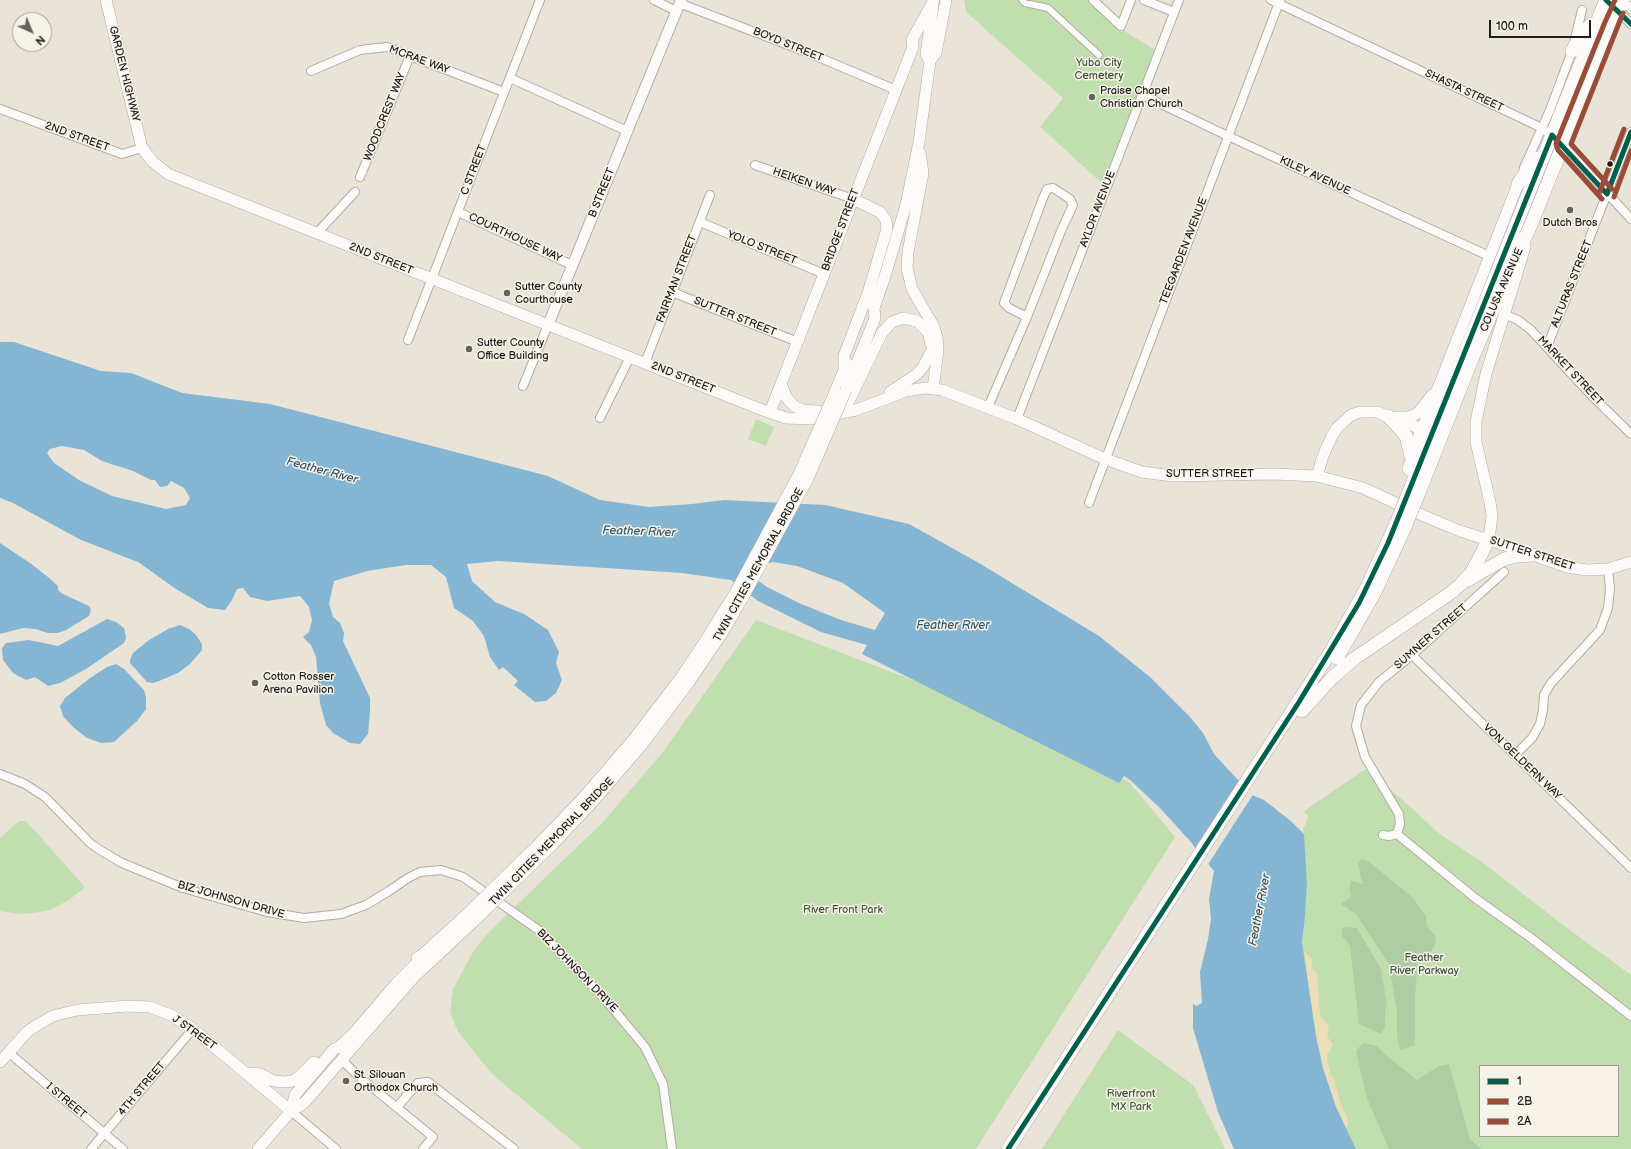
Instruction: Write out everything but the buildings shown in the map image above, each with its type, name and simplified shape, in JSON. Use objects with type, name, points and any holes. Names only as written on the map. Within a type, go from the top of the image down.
[{"type":"highway","name":"COLUSA AVENUE","points":[[1291,720],[1342,633],[1376,569],[1397,524],[1543,154],[1547,131],[1606,0]]},
{"type":"highway","name":"COLUSA AVENUE","points":[[1411,488],[1478,345],[1530,227],[1621,2]]},
{"type":"highway","points":[[1572,51],[1581,35],[1599,15]]},
{"type":"highway","points":[[1518,184],[1529,167],[1543,154]]},
{"type":"highway","points":[[1388,416],[1406,436],[1412,460]]},
{"type":"highway","points":[[1411,488],[1412,460],[1422,429]]},
{"type":"highway","name":"COLUSA AVENUE","points":[[1291,720],[1302,711],[1365,611],[1386,570],[1397,524]]},
{"type":"highway","points":[[1302,711],[1328,683],[1356,658],[1452,592],[1461,584],[1472,572],[1489,539]]},
{"type":"highway","points":[[1461,584],[1504,559],[1533,555]]},
{"type":"highway","points":[[1008,1149],[1291,720]]},
{"type":"highway","points":[[1018,1149],[1291,720]]},
{"type":"main road","name":"GARDEN HIGHWAY","points":[[106,0],[142,148]]},
{"type":"main road","name":"BRIDGE STREET","points":[[770,412],[913,48],[912,40],[934,0]]},
{"type":"main road","points":[[930,60],[926,54],[934,0]]},
{"type":"main road","points":[[845,390],[875,318],[874,308],[906,205],[919,142],[930,60],[936,53],[946,0]]},
{"type":"main road","points":[[919,142],[923,173],[908,252],[907,268],[912,289],[933,325],[937,337],[938,351],[929,388]]},
{"type":"main road","name":"2ND STREET","points":[[142,148],[153,162],[168,174],[770,412]]},
{"type":"main road","name":"COLUSA AVENUE","points":[[1422,429],[1518,184]]},
{"type":"main road","points":[[845,390],[844,356],[868,293],[887,229],[886,220],[879,211],[853,199]]},
{"type":"main road","points":[[1489,539],[1492,516],[1476,442],[1476,422],[1486,374],[1518,272],[1530,227]]},
{"type":"main road","points":[[844,369],[866,314],[874,308]]},
{"type":"main road","points":[[845,390],[887,326],[900,318],[910,319],[921,324],[928,332],[931,339],[932,356],[929,388]]},
{"type":"main road","points":[[879,401],[898,386],[917,374],[923,367],[931,352]]},
{"type":"main road","points":[[781,383],[786,397],[797,408],[805,411],[818,411],[833,416]]},
{"type":"main road","points":[[1388,416],[1407,418],[1414,415],[1419,412],[1439,386]]},
{"type":"main road","name":"SUTTER STREET","points":[[770,412],[786,418],[802,420],[833,416],[856,410],[900,392],[929,388],[951,392],[1017,419],[1105,459],[1142,472],[1173,476],[1274,474],[1317,476],[1363,488],[1460,531],[1489,539],[1567,567],[1587,570],[1608,569],[1631,562]]},
{"type":"main road","name":"TWIN CITIES MEMORIAL BRIDGE","points":[[334,1049],[338,1048],[355,1032],[396,985],[422,959],[422,955],[470,918],[590,805],[641,746],[681,694],[714,646],[742,599],[808,478],[827,436],[845,390]]},
{"type":"main road","name":"TWIN CITIES MEMORIAL BRIDGE","points":[[291,1111],[304,1103],[415,976],[547,836],[637,735],[686,671],[734,595],[845,390]]},
{"type":"main road","points":[[1317,476],[1323,456],[1332,436],[1343,421],[1351,415],[1360,412],[1377,412],[1422,429]]},
{"type":"main road","name":"J STREET","points":[[0,1062],[19,1040],[37,1025],[53,1016],[77,1010],[128,1006],[150,1007],[171,1015],[192,1029],[291,1111]]},
{"type":"main road","points":[[246,1073],[261,1074],[278,1082],[290,1082],[300,1076],[325,1050],[334,1049]]},
{"type":"main road","points":[[258,1149],[291,1111],[295,1095],[334,1049]]},
{"type":"street","name":"C STREET","points":[[408,340],[540,0]]},
{"type":"street","name":"BOYD STREET","points":[[654,0],[679,4],[804,51],[896,90]]},
{"type":"street","points":[[1022,0],[1025,3],[1048,8],[1099,55]]},
{"type":"street","points":[[1093,0],[1121,26],[1131,0]]},
{"type":"street","points":[[1144,0],[1174,12]]},
{"type":"street","name":"AYLOR AVENUE","points":[[1017,419],[1179,0]]},
{"type":"street","points":[[1606,0],[1621,2],[1631,8]]},
{"type":"street","name":"SHASTA STREET","points":[[1277,1],[1547,131],[1563,145],[1631,219]]},
{"type":"street","name":"TEEGARDEN AVENUE","points":[[1089,503],[1228,136],[1277,1]]},
{"type":"street","points":[[1621,2],[1631,24]]},
{"type":"street","name":"B STREET","points":[[523,386],[679,4]]},
{"type":"street","name":"COLUSA AVENUE","points":[[1518,184],[1547,131],[1572,51],[1582,10]]},
{"type":"street","name":"MCRAE WAY","points":[[311,71],[360,50],[387,47],[504,92]]},
{"type":"street","name":"WOODCREST WAY","points":[[360,177],[410,56]]},
{"type":"street","points":[[510,78],[627,131]]},
{"type":"street","name":"KILEY AVENUE","points":[[1142,94],[1228,136],[1489,256]]},
{"type":"street","name":"2ND STREET","points":[[0,108],[122,154],[142,148]]},
{"type":"street","name":"ALTURAS STREET","points":[[1547,347],[1631,132]]},
{"type":"street","name":"HEIKEN WAY","points":[[755,165],[853,199]]},
{"type":"street","points":[[988,407],[1027,317],[1061,231],[1073,205],[1070,199],[1053,188],[1047,190],[1043,198],[1004,303],[1009,308],[1027,317]]},
{"type":"street","points":[[316,233],[356,192]]},
{"type":"street","name":"FAIRMAN STREET","points":[[645,363],[710,195]]},
{"type":"street","name":"COURTHOUSE WAY","points":[[458,212],[572,265]]},
{"type":"street","name":"YOLO STREET","points":[[700,222],[824,274]]},
{"type":"street","name":"SUTTER STREET","points":[[672,292],[798,342]]},
{"type":"street","name":"MARKET STREET","points":[[1504,314],[1524,325],[1547,347],[1592,397],[1631,434]]},
{"type":"street","points":[[600,418],[630,357]]},
{"type":"street","points":[[1515,755],[1532,738],[1540,724],[1544,695],[1550,683],[1600,630],[1608,608],[1610,589],[1608,569]]},
{"type":"street","name":"SUMNER STREET","points":[[1397,834],[1400,824],[1399,814],[1365,757],[1356,726],[1361,704],[1379,682],[1412,655],[1504,572]]},
{"type":"street","name":"VON GELDERN WAY","points":[[1412,655],[1631,868]]},
{"type":"street","name":"BIZ JOHNSON DRIVE","points":[[0,774],[25,784],[46,797],[90,843],[122,863],[183,888],[267,912],[304,918],[341,914],[371,902],[416,874],[424,871],[441,870],[463,877],[540,931],[604,998],[645,1047],[662,1084],[672,1149]]},
{"type":"street","points":[[1383,835],[1389,836],[1397,834],[1475,898],[1530,938],[1631,1016]]},
{"type":"street","name":"4TH STREET","points":[[91,1149],[192,1029]]},
{"type":"street","name":"I STREET","points":[[8,1052],[123,1149]]},
{"type":"street","points":[[341,1059],[433,1137],[423,1149]]},
{"type":"street","points":[[397,1107],[418,1083],[428,1082],[514,1149]]},
{"type":"street","name":"J STREET","points":[[291,1111],[336,1149]]},
{"type":"green space","name":"Yuba City Cemetery","points":[[964,0],[1089,0],[1124,31],[1156,50],[1103,184],[1040,127],[1063,98],[966,12]]},
{"type":"green space","points":[[756,419],[774,427],[766,446],[748,439]]},
{"type":"green space","name":"River Front Park","points":[[756,620],[988,709],[1130,783],[1175,837],[976,1149],[582,1149],[492,1074],[458,1032],[450,1012],[453,989],[474,950],[491,930],[603,822],[663,752]]},
{"type":"green space","name":"Feather River Parkway","points":[[1367,768],[1440,834],[1482,862],[1563,925],[1631,975],[1631,1149],[1356,1149],[1336,1107],[1316,1036],[1302,942],[1307,883],[1303,828],[1306,824],[1308,816],[1304,811]]},
{"type":"green space","points":[[19,821],[26,821],[85,887],[69,900],[52,909],[41,912],[21,914],[0,911],[0,838]]},
{"type":"green space","points":[[1362,859],[1368,861],[1412,897],[1426,916],[1427,926],[1436,937],[1435,944],[1430,953],[1416,957],[1415,1045],[1400,1050],[1397,1035],[1397,1013],[1389,964],[1356,914],[1341,904],[1351,897],[1349,888],[1351,881],[1363,884],[1358,862]]},
{"type":"green space","points":[[1342,928],[1357,928],[1381,969],[1387,1005],[1385,1011],[1385,1027],[1381,1034],[1359,1024],[1350,946],[1342,936]]},
{"type":"green space","name":"Riverfront MX Park","points":[[1118,1030],[1193,1085],[1225,1149],[1042,1149]]},
{"type":"green space","points":[[1364,1043],[1377,1046],[1417,1080],[1439,1066],[1449,1064],[1470,1139],[1481,1149],[1389,1149],[1367,1098],[1356,1052]]},
{"type":"sand","points":[[1304,951],[1312,959],[1312,968],[1317,974],[1320,1015],[1329,1026],[1327,1036],[1333,1045],[1327,1055],[1327,1060],[1340,1101],[1349,1123],[1346,1127],[1336,1107],[1323,1068],[1316,1036]]},
{"type":"water","name":"Feather River","points":[[0,342],[14,342],[101,371],[131,373],[182,393],[270,404],[548,476],[600,500],[649,507],[724,500],[825,505],[909,524],[979,563],[1099,636],[1150,677],[1191,718],[1203,733],[1214,754],[1252,795],[1264,800],[1292,822],[1304,834],[1307,883],[1302,942],[1316,1036],[1323,1068],[1336,1107],[1356,1149],[1234,1149],[1218,1112],[1193,1028],[1193,1004],[1196,1006],[1202,1003],[1200,972],[1211,919],[1209,899],[1214,871],[1160,808],[1124,776],[1119,783],[862,654],[867,645],[821,632],[758,601],[731,580],[682,573],[498,561],[467,564],[472,581],[495,602],[524,614],[548,630],[559,652],[556,663],[562,680],[556,693],[546,701],[535,702],[514,685],[518,681],[503,667],[499,670],[490,657],[484,636],[473,621],[454,608],[446,577],[431,565],[406,565],[367,571],[334,581],[329,604],[333,617],[340,623],[344,633],[343,641],[370,698],[368,734],[360,744],[350,743],[333,733],[326,725],[320,703],[316,657],[311,645],[303,637],[309,632],[312,620],[309,607],[300,596],[267,601],[250,597],[243,588],[237,589],[225,610],[208,608],[176,589],[138,562],[81,540],[13,503],[0,498]],"holes":[[[62,446],[84,450],[102,461],[133,471],[151,480],[155,480],[160,487],[167,486],[171,481],[184,488],[190,498],[186,505],[166,509],[112,496],[79,480],[54,463],[47,453],[50,449]],[[773,562],[797,566],[843,583],[885,613],[875,630],[841,620],[801,604],[767,587],[754,578],[757,566]]]},
{"type":"water","points":[[0,543],[48,577],[58,586],[58,590],[61,593],[89,606],[91,610],[89,616],[66,630],[58,633],[48,633],[35,629],[23,628],[0,634]]},
{"type":"water","points":[[107,619],[116,622],[124,628],[126,638],[124,643],[86,669],[60,683],[48,686],[35,677],[26,680],[13,673],[3,660],[2,648],[6,643],[29,640],[58,646]]},
{"type":"water","points":[[180,625],[189,629],[196,635],[202,644],[202,650],[190,664],[178,673],[153,683],[147,682],[130,663],[133,653],[149,640],[168,629]]},
{"type":"water","points":[[116,664],[124,669],[144,690],[146,697],[146,709],[137,721],[114,742],[101,743],[87,738],[73,727],[63,716],[60,706],[65,698],[90,678],[107,667]]},
{"type":"pier","points":[[1242,781],[1254,793],[1207,866],[1196,852]]},
{"type":"transit line","name":"1","points":[[1606,0],[1631,24]]},
{"type":"transit line","name":"2A","points":[[1602,199],[1558,150],[1556,144],[1615,0]]},
{"type":"transit line","name":"2B","points":[[1612,189],[1571,144],[1623,13]]},
{"type":"transit line","name":"2A","points":[[1600,191],[1624,129]]},
{"type":"transit line","name":"1","points":[[1607,194],[1631,132]]},
{"type":"transit line","name":"1","points":[[1008,1149],[1299,702],[1359,603],[1388,543],[1552,135],[1607,194]]},
{"type":"transit line","name":"2B","points":[[1614,197],[1631,151]]},
{"type":"place","name":"Praise Chapel Christian Church","points":[[1092,97]]},
{"type":"place","name":"Dutch Bros","points":[[1570,210]]},
{"type":"place","name":"Sutter County Courthouse","points":[[507,293]]},
{"type":"place","name":"Sutter County Office Building","points":[[469,349]]},
{"type":"place","name":"Cotton Rosser Arena Pavilion","points":[[255,683]]},
{"type":"place","name":"St. Silouan Orthodox Church","points":[[346,1081]]}]
